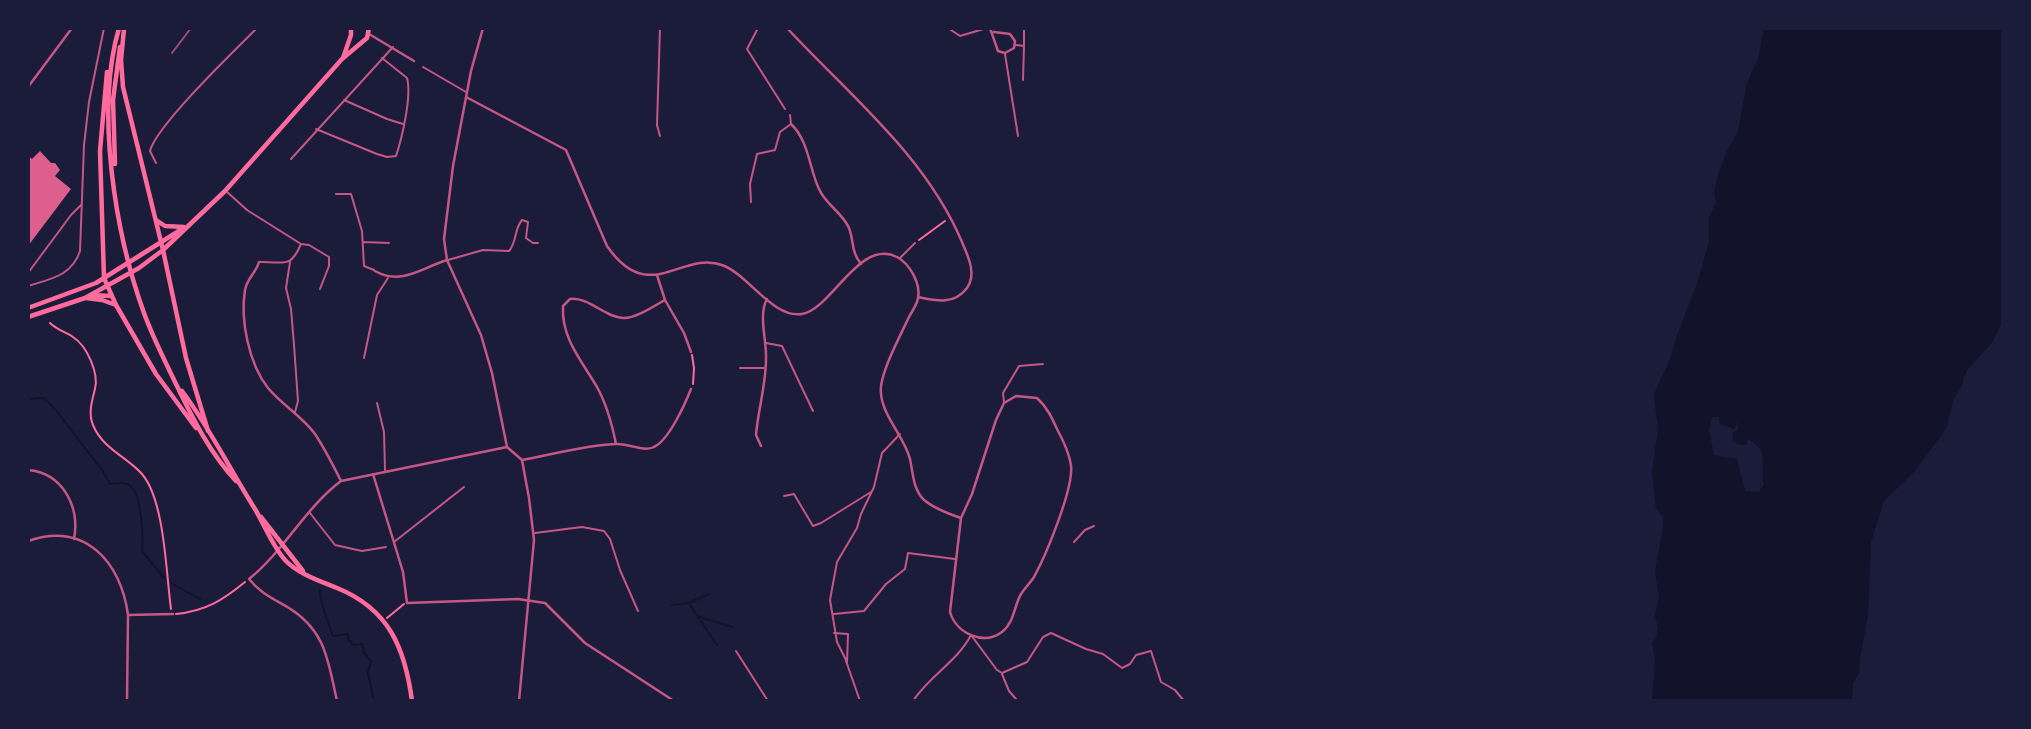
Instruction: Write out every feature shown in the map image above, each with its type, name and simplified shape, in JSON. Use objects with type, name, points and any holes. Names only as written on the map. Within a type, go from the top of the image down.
[{"type":"main road","points":[[118,28],[107,71],[101,126],[100,192],[104,278],[107,286],[163,384],[236,481],[281,548],[305,573],[354,596],[384,621],[404,658],[412,701]]},
{"type":"main road","points":[[117,200],[113,100],[116,64],[124,28]]},
{"type":"main road","points":[[124,28],[122,87],[156,220],[159,244],[186,358],[208,431]]},
{"type":"main road","points":[[28,317],[85,298],[161,252],[225,191],[369,30]]},
{"type":"main road","points":[[350,31],[357,40],[362,40]]},
{"type":"main road","points":[[342,59],[350,31]]},
{"type":"main road","points":[[114,47],[107,120],[126,250],[139,299],[157,346],[200,432]]},
{"type":"main road","points":[[156,220],[165,226],[185,227]]},
{"type":"main road","points":[[28,308],[78,291],[104,278],[185,227]]},
{"type":"main road","points":[[91,295],[112,296]]},
{"type":"main road","points":[[85,298],[116,305]]},
{"type":"main road","points":[[176,384],[230,466],[236,481]]},
{"type":"street","points":[[28,87],[72,28]]},
{"type":"street","points":[[483,28],[466,95],[444,230],[447,260],[481,335],[492,373],[507,447],[522,460],[534,533],[519,701]]},
{"type":"street","points":[[787,28],[900,143],[940,197],[951,217],[968,257],[970,284],[960,295],[950,300],[918,297]]},
{"type":"street","points":[[989,28],[994,32],[1010,34],[1014,48],[1005,53],[996,48],[994,32]]},
{"type":"street","points":[[369,30],[414,61]]},
{"type":"street","points":[[466,95],[566,150],[598,229],[611,252],[637,272],[657,275],[698,264],[722,265],[737,273],[786,312],[796,314],[806,313],[861,264],[879,255],[900,258],[914,275],[918,297],[883,378],[883,404],[908,452],[918,492],[930,503],[961,518]]},
{"type":"street","points":[[791,124],[801,136],[821,193],[846,223],[853,252],[861,264]]},
{"type":"street","points":[[375,271],[388,278],[401,278],[447,260]]},
{"type":"street","points":[[259,262],[249,277],[244,310],[248,340],[259,374],[267,386],[314,432],[341,481]]},
{"type":"street","points":[[657,275],[665,300],[684,333],[691,352]]},
{"type":"street","points":[[616,444],[607,408],[571,345],[563,306],[570,299],[581,299],[624,319],[665,300]]},
{"type":"street","points":[[761,446],[757,431],[765,368],[763,315],[767,299]]},
{"type":"street","points":[[522,460],[616,444],[647,449],[659,444],[672,426],[691,389]]},
{"type":"street","points":[[1023,395],[1037,398],[1043,404],[1071,463],[1070,483],[1035,573],[1022,593],[1007,626],[994,636],[971,635],[957,626],[950,612],[955,559],[961,518],[1004,403],[1023,395]]},
{"type":"street","points":[[337,701],[327,655],[320,637],[298,614],[259,590],[249,579],[281,548],[341,481],[507,447]]},
{"type":"street","points":[[28,470],[43,473],[65,491],[76,513],[74,538]]},
{"type":"street","points":[[373,473],[403,572],[407,603],[530,600],[545,603],[585,643],[674,701]]},
{"type":"street","points":[[28,541],[51,536],[74,538],[90,546],[110,564],[128,615],[127,701]]},
{"type":"street","points":[[128,615],[173,614]]},
{"type":"lane","points":[[28,286],[65,274],[75,264],[82,245],[82,168],[88,112],[104,28]]},
{"type":"lane","points":[[156,163],[150,151],[158,135],[211,74],[257,28]]},
{"type":"lane","points":[[660,28],[657,125],[660,136]]},
{"type":"lane","points":[[758,28],[747,49],[785,109]]},
{"type":"lane","points":[[948,28],[960,36],[989,28]]},
{"type":"lane","points":[[1010,34],[1013,28]]},
{"type":"lane","points":[[1023,80],[1024,28]]},
{"type":"lane","points":[[1015,44],[1024,46]]},
{"type":"lane","points":[[290,159],[393,47]]},
{"type":"lane","points":[[1005,53],[1018,136]]},
{"type":"lane","points":[[316,129],[341,141],[391,157],[397,154],[409,87],[407,78],[382,58]]},
{"type":"lane","points":[[424,67],[466,95]]},
{"type":"lane","points":[[343,99],[403,124]]},
{"type":"lane","points":[[751,202],[750,186],[757,154],[775,150],[780,132],[791,124],[790,115]]},
{"type":"lane","points":[[225,191],[239,205],[301,244],[309,245],[329,257],[328,271],[320,289]]},
{"type":"lane","points":[[336,194],[351,194],[359,218],[364,266],[375,271]]},
{"type":"lane","points":[[28,273],[83,203]]},
{"type":"lane","points":[[447,260],[483,250],[509,251],[514,245],[518,225],[522,220],[528,222],[526,238],[538,243]]},
{"type":"lane","points":[[362,242],[389,243]]},
{"type":"lane","points":[[900,258],[915,243]]},
{"type":"lane","points":[[295,413],[298,401],[295,359],[291,309],[286,288],[290,262],[301,244]]},
{"type":"lane","points":[[259,262],[290,262]]},
{"type":"lane","points":[[364,358],[377,295],[388,278]]},
{"type":"lane","points":[[765,343],[782,346],[813,411]]},
{"type":"lane","points":[[1004,403],[1003,393],[1019,366],[1042,364]]},
{"type":"lane","points":[[740,368],[765,368]]},
{"type":"lane","points":[[377,402],[384,432],[385,471]]},
{"type":"lane","points":[[860,701],[834,633],[830,600],[837,562],[857,528],[872,492],[882,453],[900,434]]},
{"type":"lane","points":[[393,542],[464,488]]},
{"type":"lane","points":[[785,496],[794,494],[813,526],[872,492]]},
{"type":"lane","points":[[310,513],[333,544],[358,550],[386,547]]},
{"type":"lane","points":[[1074,542],[1085,530],[1094,526]]},
{"type":"lane","points":[[534,533],[582,527],[604,531],[610,539],[638,611]]},
{"type":"lane","points":[[832,614],[857,613],[867,609],[886,584],[905,569],[908,553],[955,559]]},
{"type":"lane","points":[[834,633],[848,634],[847,664]]},
{"type":"lane","points":[[1002,673],[1027,662],[1043,637],[1056,633],[1074,644],[1103,654],[1122,668],[1130,664],[1136,655],[1151,651],[1161,682],[1175,690],[1184,701]]},
{"type":"lane","points":[[913,701],[953,661],[971,635],[1002,673],[1009,691],[1016,699]]},
{"type":"lane","points":[[736,651],[768,701]]},
{"type":"path","points":[[915,243],[951,217]]},
{"type":"path","points":[[50,323],[59,331],[75,338],[91,362],[97,377],[90,415],[93,426],[102,439],[140,472],[150,485],[164,544],[173,614],[214,605],[249,579]]},
{"type":"path","points":[[691,352],[694,368],[691,389]]},
{"type":"path","points":[[384,621],[407,603]]},
{"type":"shaded area","points":[[1764,28],[2003,28],[2003,321],[1992,343],[1968,369],[1953,400],[1943,433],[1914,472],[1884,501],[1871,542],[1868,614],[1859,674],[1853,683],[1852,701],[1652,701],[1655,660],[1652,643],[1658,628],[1655,615],[1659,597],[1655,571],[1663,527],[1663,517],[1656,508],[1652,471],[1658,430],[1654,394],[1671,357],[1698,281],[1709,241],[1709,218],[1716,203],[1714,192],[1718,175],[1738,131],[1747,83],[1758,59]],"holes":[[[1712,417],[1719,417],[1720,424],[1734,429],[1739,420],[1738,430],[1733,433],[1733,440],[1737,444],[1746,445],[1748,439],[1760,449],[1764,485],[1758,492],[1746,491],[1737,459],[1714,455],[1709,430]]]},
{"type":"building","points":[[40,151],[60,170],[55,176],[71,189],[28,246],[28,156],[32,159]]},
{"type":"waterway","points":[[28,399],[44,398],[55,409],[110,484],[125,483],[132,488],[140,508],[142,551],[164,578]]},
{"type":"waterway","points":[[171,583],[201,600]]},
{"type":"waterway","points":[[320,590],[333,636],[348,634],[348,639],[354,645],[362,644],[364,653],[371,661],[368,673],[374,701]]},
{"type":"waterway","points":[[689,603],[709,594]]},
{"type":"waterway","points":[[672,605],[689,603],[697,616],[732,627]]},
{"type":"waterway","points":[[698,617],[717,645]]},
{"type":"railway","points":[[172,53],[191,28]]}]
